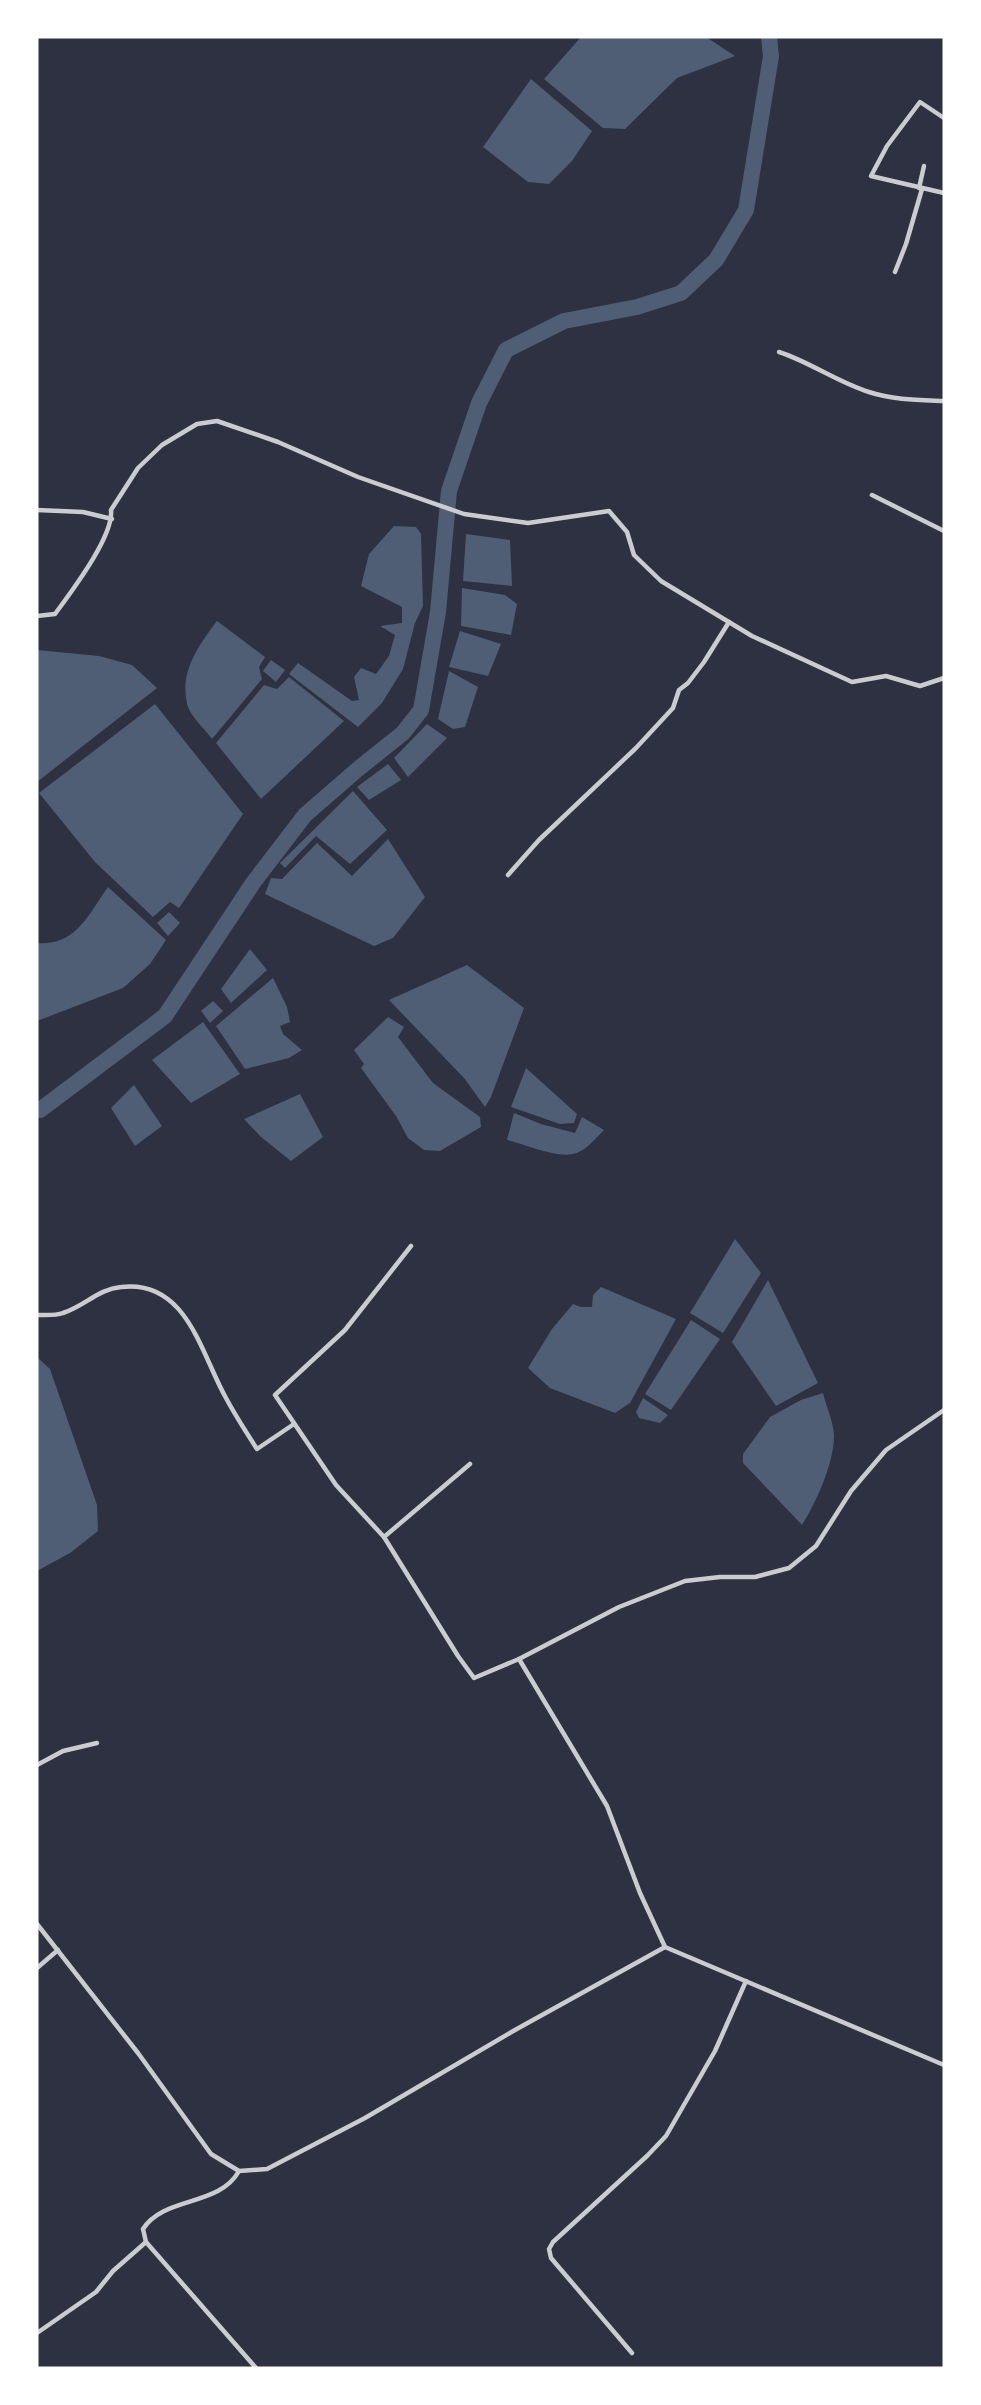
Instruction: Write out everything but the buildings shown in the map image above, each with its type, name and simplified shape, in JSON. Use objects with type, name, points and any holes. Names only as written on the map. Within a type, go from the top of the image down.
[{"type":"street","points":[[944,118],[920,102],[893,137],[871,176],[944,194]]},
{"type":"street","points":[[895,272],[906,244],[921,189],[924,166]]},
{"type":"street","points":[[779,352],[870,392],[899,399],[908,397],[944,401]]},
{"type":"street","points":[[37,616],[55,614],[95,555],[112,519],[111,510],[138,468],[162,445],[197,424],[217,421],[278,442],[358,477],[464,514],[528,523],[609,511],[627,532],[634,555],[661,581],[752,636],[852,682],[886,677],[920,686],[944,678]]},
{"type":"street","points":[[872,495],[944,531]]},
{"type":"street","points":[[37,510],[83,512],[112,519]]},
{"type":"street","points":[[508,875],[539,840],[636,748],[673,708],[679,690],[704,662],[730,622]]},
{"type":"street","points":[[411,1246],[345,1330],[275,1395],[335,1485],[384,1537],[474,1678],[519,1660],[620,1608],[685,1581],[755,1577],[789,1568],[816,1546],[863,1476],[886,1450],[944,1410]]},
{"type":"street","points":[[37,1315],[61,1314],[104,1290],[142,1285],[179,1308],[198,1337],[225,1398],[257,1448],[294,1424]]},
{"type":"street","points":[[384,1537],[470,1464]]},
{"type":"street","points":[[519,1660],[607,1806],[664,1947],[944,2065]]},
{"type":"street","points":[[37,1765],[63,1751],[97,1743]]},
{"type":"street","points":[[37,1924],[138,2053],[211,2154],[239,2171],[267,2169],[353,2124],[664,1947]]},
{"type":"street","points":[[37,1968],[58,1950]]},
{"type":"street","points":[[632,2353],[551,2258],[549,2249],[553,2242],[666,2136],[715,2051],[746,1982]]},
{"type":"street","points":[[239,2171],[233,2181],[219,2192],[183,2203],[149,2220],[143,2230],[146,2242],[256,2368]]},
{"type":"street","points":[[37,2333],[96,2292],[113,2271],[146,2242]]},
{"type":"water","points":[[581,37],[706,37],[735,56],[677,78],[625,129],[603,128],[544,79]]},
{"type":"water","points":[[531,79],[592,131],[572,161],[549,184],[528,182],[483,147]]},
{"type":"water","points":[[394,526],[416,527],[421,534],[423,606],[415,623],[403,669],[382,703],[358,727],[289,674],[298,663],[352,701],[359,700],[354,677],[361,668],[376,674],[389,656],[395,635],[380,626],[402,623],[402,607],[361,586],[369,554]]},
{"type":"water","points":[[466,534],[510,540],[512,586],[463,581]]},
{"type":"water","points":[[462,588],[505,595],[517,604],[511,635],[461,626]]},
{"type":"water","points":[[217,621],[265,657],[259,667],[262,679],[212,739],[188,707],[186,683],[197,650]]},
{"type":"water","points":[[460,631],[501,644],[488,676],[449,667]]},
{"type":"water","points":[[37,650],[99,656],[132,665],[157,688],[37,782]]},
{"type":"water","points":[[271,660],[285,670],[276,682],[263,671]]},
{"type":"water","points":[[449,671],[478,687],[465,727],[453,729],[438,719]]},
{"type":"water","points":[[289,677],[344,721],[261,799],[216,743],[264,685],[277,689]]},
{"type":"water","points":[[155,704],[243,814],[179,908],[170,902],[153,917],[95,862],[39,793]]},
{"type":"water","points":[[427,724],[447,738],[408,777],[394,758]]},
{"type":"water","points":[[388,764],[401,780],[369,800],[357,787]]},
{"type":"water","points":[[353,791],[387,830],[350,864],[316,836],[285,868],[280,863]]},
{"type":"water","points":[[388,839],[425,897],[393,938],[374,946],[265,894],[271,878],[282,879],[317,843],[352,876]]},
{"type":"water","points":[[108,887],[166,940],[150,964],[123,988],[37,1021],[37,943],[62,939],[80,927]]},
{"type":"water","points":[[169,912],[180,923],[168,936],[157,923]]},
{"type":"water","points":[[250,949],[267,970],[231,1003],[221,989]]},
{"type":"water","points":[[467,965],[524,1008],[485,1107],[464,1078],[389,1000]]},
{"type":"water","points":[[273,978],[287,1007],[290,1022],[280,1026],[283,1034],[302,1050],[289,1058],[245,1069],[216,1026]]},
{"type":"water","points":[[213,1001],[223,1011],[210,1023],[201,1011]]},
{"type":"water","points":[[388,1017],[404,1027],[398,1037],[433,1083],[480,1117],[481,1127],[440,1151],[424,1150],[408,1138],[396,1116],[361,1068],[364,1064],[354,1050]]},
{"type":"water","points":[[203,1022],[240,1074],[191,1103],[152,1060]]},
{"type":"water","points":[[526,1068],[577,1114],[574,1123],[560,1124],[511,1107]]},
{"type":"water","points":[[134,1085],[162,1126],[135,1146],[111,1108]]},
{"type":"water","points":[[300,1094],[323,1137],[291,1161],[244,1119]]},
{"type":"water","points":[[514,1113],[575,1133],[582,1117],[604,1130],[582,1151],[558,1154],[507,1140]]},
{"type":"water","points":[[735,1239],[761,1273],[723,1333],[690,1313]]},
{"type":"water","points":[[768,1280],[818,1383],[776,1406],[732,1342]]},
{"type":"water","points":[[601,1287],[676,1319],[630,1403],[615,1413],[550,1388],[528,1368],[552,1329],[573,1304],[592,1307],[593,1295]]},
{"type":"water","points":[[691,1320],[720,1339],[671,1410],[645,1394]]},
{"type":"water","points":[[37,1357],[50,1369],[97,1505],[98,1531],[70,1553],[37,1571]]},
{"type":"water","points":[[823,1393],[833,1426],[833,1447],[823,1482],[802,1525],[743,1463],[743,1454],[770,1417],[801,1400]]},
{"type":"water","points":[[643,1398],[668,1415],[660,1423],[639,1418],[636,1412]]},
{"type":"waterway","points":[[37,1110],[165,1016],[253,883],[305,815],[403,733],[421,710],[438,612],[449,491],[479,403],[506,350],[564,321],[637,307],[681,293],[716,260],[746,210],[771,56],[769,37]]}]
